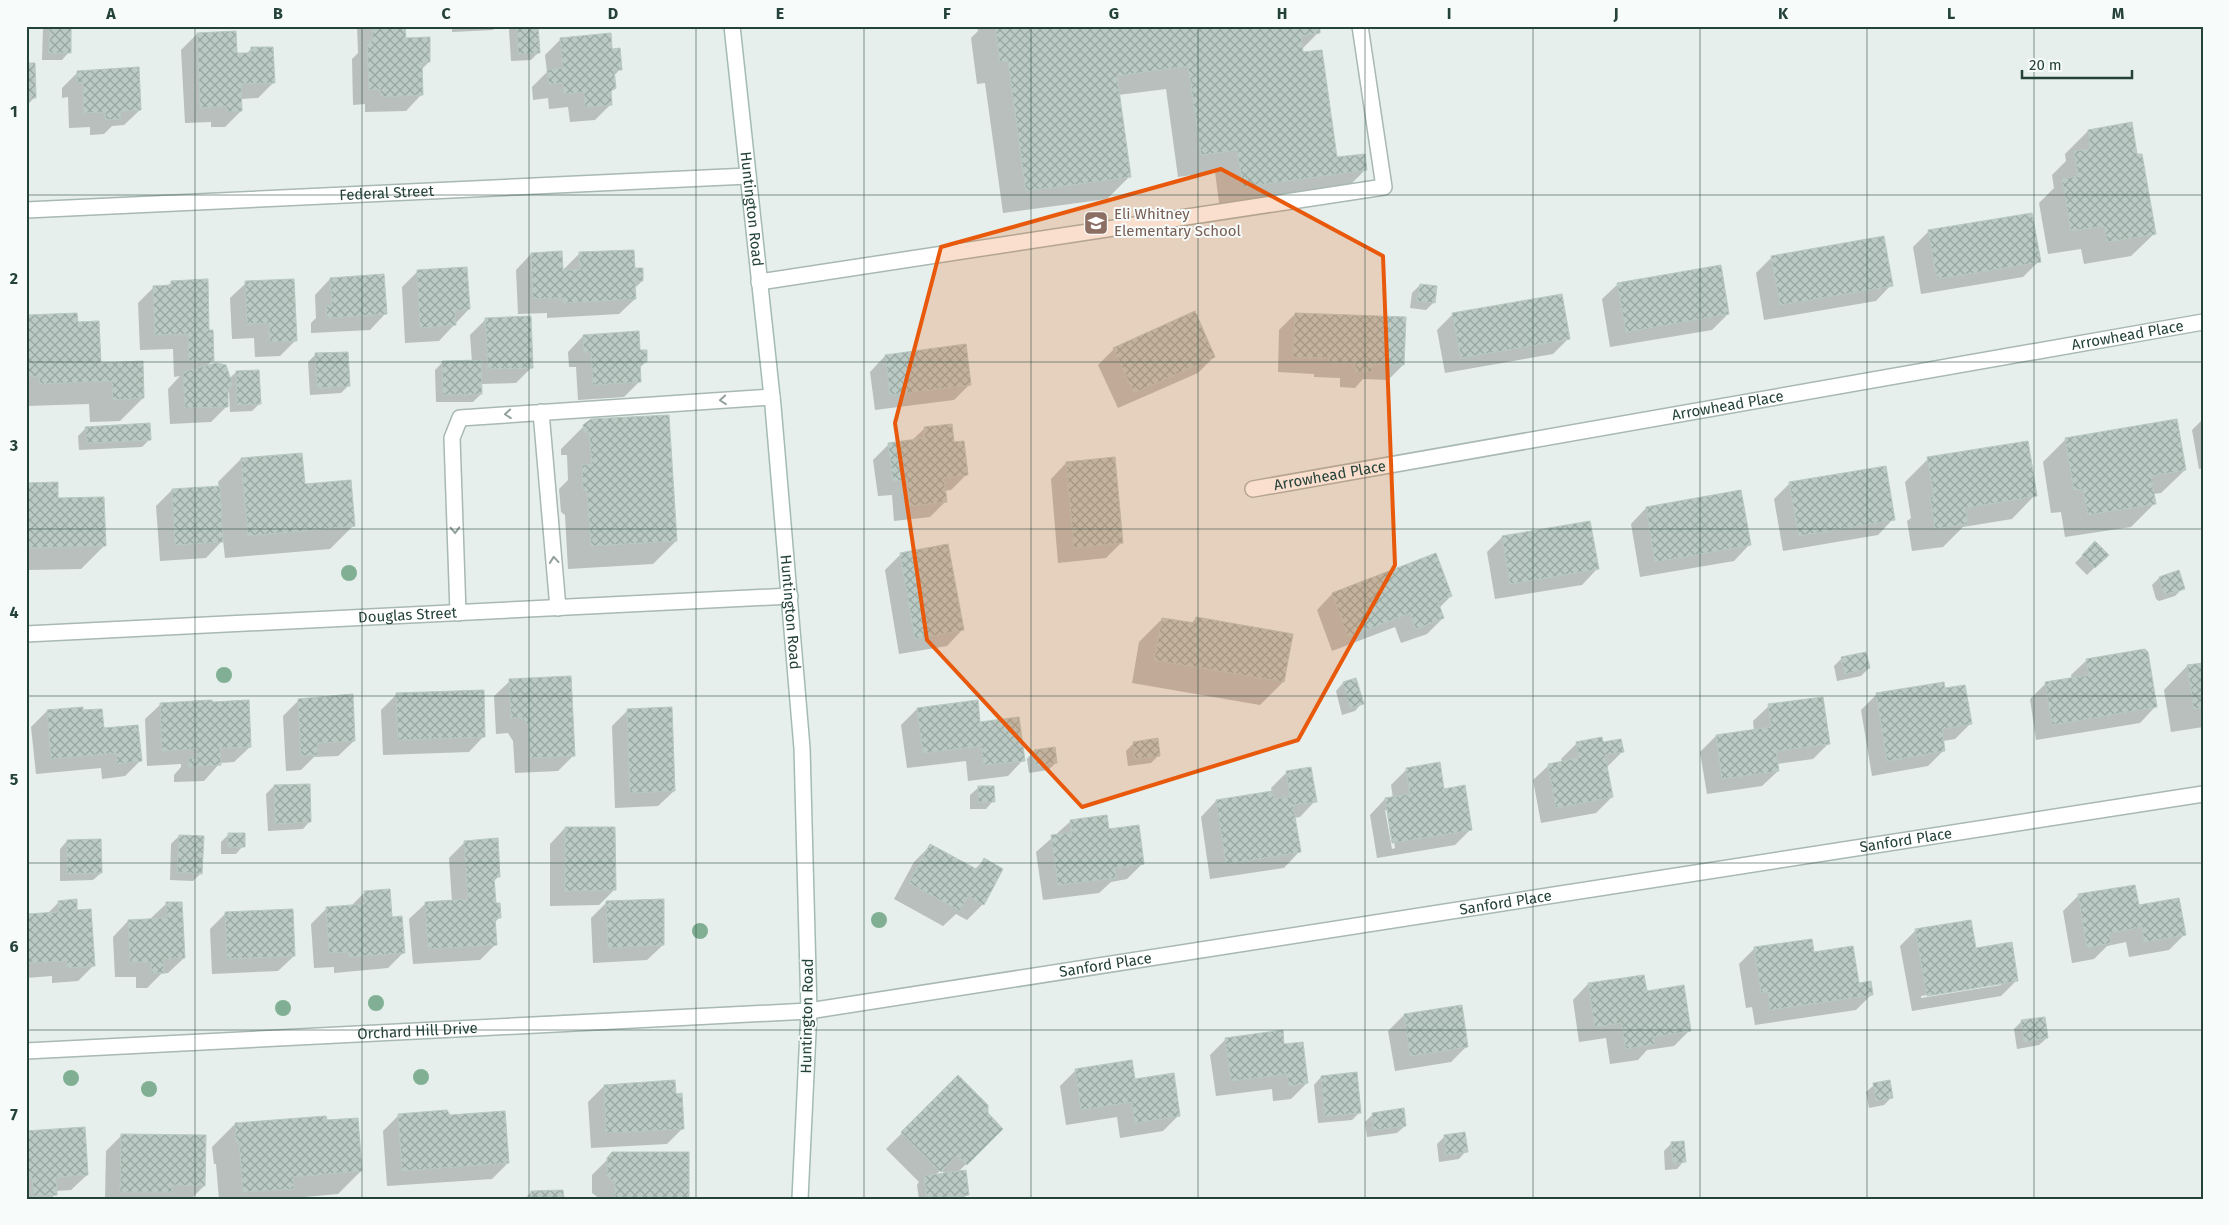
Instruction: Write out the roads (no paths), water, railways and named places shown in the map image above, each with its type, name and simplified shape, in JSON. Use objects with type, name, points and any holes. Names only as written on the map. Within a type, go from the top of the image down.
[{"type":"street","name":"Huntington Road","points":[[732,26],[772,397],[802,748],[809,1011],[800,1199]]},
{"type":"street","points":[[759,282],[1384,187],[1360,26]]},
{"type":"street","name":"Federal Street","points":[[26,210],[748,176]]},
{"type":"street","name":"Arrowhead Place","points":[[1253,489],[2203,322]]},
{"type":"street","points":[[458,613],[452,438],[460,418],[772,397]]},
{"type":"street","points":[[541,412],[558,608]]},
{"type":"street","name":"Douglas Street","points":[[26,634],[790,596]]},
{"type":"street","name":"Sanford Place","points":[[809,1011],[2203,794]]},
{"type":"street","name":"Orchard Hill Drive","points":[[26,1051],[809,1011]]},
{"type":"place","name":"Eli Whitney Elementary School","points":[[1096,223]]}]
